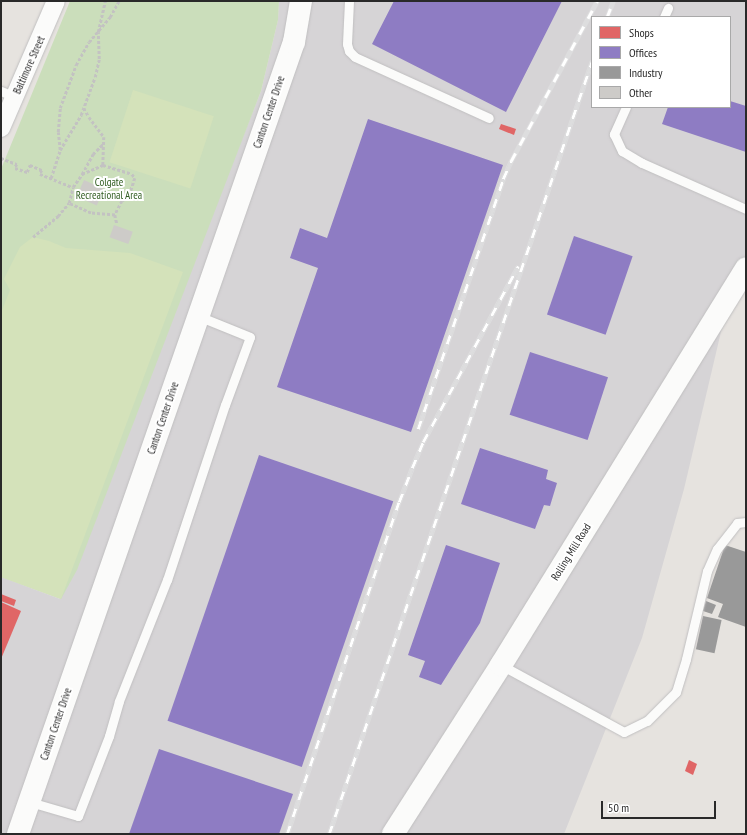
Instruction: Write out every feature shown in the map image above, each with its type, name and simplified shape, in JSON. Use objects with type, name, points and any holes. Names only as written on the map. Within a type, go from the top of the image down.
[{"type":"street","name":"Baltimore Street","points":[[1,128],[8,94],[56,1]]},
{"type":"street","name":"Canton Center Drive","points":[[18,834],[294,42],[301,1]]},
{"type":"street","name":"Rolling Mill Road","points":[[394,834],[501,665],[746,269]]},
{"type":"lane","points":[[349,1],[347,44],[349,51],[355,57],[489,118]]},
{"type":"lane","points":[[664,16],[668,8]]},
{"type":"lane","points":[[626,108],[614,134],[622,152],[642,164],[746,209]]},
{"type":"lane","points":[[30,802],[78,816],[109,736],[119,700],[167,580],[225,404],[250,337],[198,316]]},
{"type":"lane","points":[[501,665],[624,732],[647,721],[676,692],[686,659],[707,571],[717,549],[737,523],[746,522]]},
{"type":"path","points":[[51,178],[60,150],[84,108],[95,77],[99,59],[98,32],[105,1]]},
{"type":"path","points":[[60,150],[58,132],[60,108],[76,65],[89,42],[110,17],[119,1]]},
{"type":"path","points":[[84,108],[104,137],[103,165]]},
{"type":"path","points":[[33,237],[58,216],[68,203],[73,187],[93,154],[104,143]]},
{"type":"path","points":[[1,158],[17,164],[15,168],[27,172],[30,165],[36,167],[42,170],[40,174],[73,187]]},
{"type":"path","points":[[82,174],[103,165],[132,174],[135,178],[129,197],[122,201],[115,215],[117,224]]},
{"type":"path","points":[[68,203],[91,213],[115,215]]},
{"type":"shaded area","points":[[279,1],[746,1],[746,271],[724,319],[684,489],[642,638],[564,834],[1,834],[1,577],[60,599],[261,91],[278,20]]},
{"type":"green space","name":"Colgate Recreational Area","points":[[70,1],[279,1],[278,20],[261,91],[77,570],[61,599],[1,577],[1,169]]},
{"type":"green space","points":[[133,90],[214,116],[190,189],[110,162]]},
{"type":"green space","points":[[33,237],[49,241],[66,248],[130,253],[183,272],[61,599],[1,577],[1,313],[10,290],[4,279],[20,247]]},
{"type":"building: Shops","points":[[501,124],[516,129],[514,135],[499,129]]},
{"type":"building: Shops","points":[[1,594],[16,600],[14,606],[1,601]]},
{"type":"building: Shops","points":[[1,602],[21,611],[1,659]]},
{"type":"building: Shops","points":[[689,760],[697,764],[693,775],[685,771]]},
{"type":"building: Offices","points":[[394,1],[562,1],[506,112],[372,44]]},
{"type":"building: Offices","points":[[731,101],[746,106],[746,152],[662,124],[668,108],[731,108]]},
{"type":"building: Offices","points":[[368,119],[503,165],[411,432],[277,387],[318,268],[290,258],[300,228],[327,238]]},
{"type":"building: Offices","points":[[574,236],[633,256],[606,335],[547,314]]},
{"type":"building: Offices","points":[[530,352],[608,377],[588,440],[510,415]]},
{"type":"building: Offices","points":[[480,448],[548,470],[546,479],[557,483],[550,506],[544,505],[535,529],[461,504]]},
{"type":"building: Offices","points":[[259,455],[393,501],[302,767],[168,721]]},
{"type":"building: Offices","points":[[446,545],[500,563],[480,623],[441,685],[419,677],[425,661],[408,655]]},
{"type":"building: Offices","points":[[159,749],[293,794],[279,834],[129,834]]},
{"type":"building: Industry","points":[[725,545],[746,552],[746,627],[718,617],[723,604],[707,598]]},
{"type":"building: Industry","points":[[706,601],[716,605],[712,614],[703,611]]},
{"type":"building: Industry","points":[[703,616],[722,620],[715,653],[696,649]]},
{"type":"building: Other","points":[[84,180],[104,189],[97,205],[77,196]]},
{"type":"building: Other","points":[[114,225],[133,232],[128,244],[110,237]]},
{"type":"railway","points":[[418,429],[503,179],[511,161],[597,1]]},
{"type":"railway","points":[[607,16],[613,1]]},
{"type":"railway","points":[[329,834],[591,64]]},
{"type":"railway","points":[[287,834],[399,502],[412,468],[423,442],[518,266]]}]
